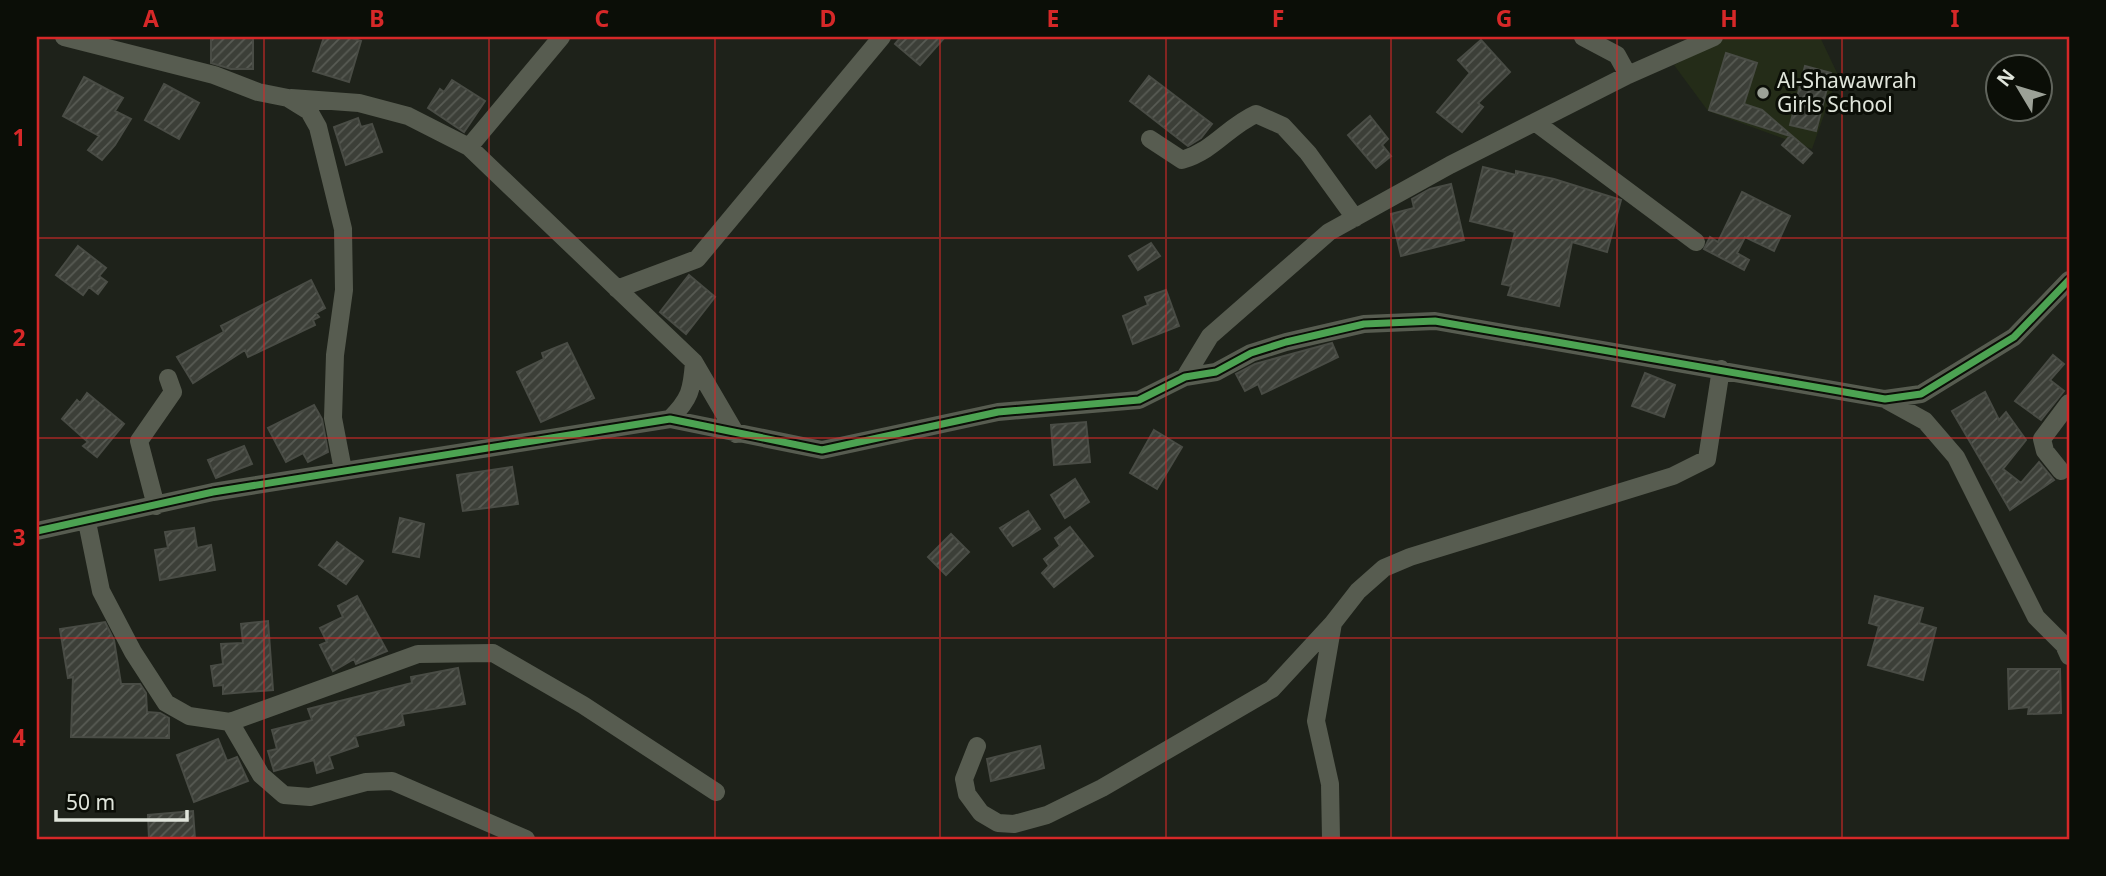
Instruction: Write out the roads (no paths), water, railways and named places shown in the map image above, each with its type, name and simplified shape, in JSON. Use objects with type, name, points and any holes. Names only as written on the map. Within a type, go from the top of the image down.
[{"type":"street","points":[[64,37],[214,75],[258,92],[288,98],[372,106],[408,116],[469,147],[694,362],[736,434]]},
{"type":"street","points":[[469,147],[561,37]]},
{"type":"street","points":[[617,289],[697,259],[882,37]]},
{"type":"street","points":[[1583,37],[1617,55],[1628,75]]},
{"type":"street","points":[[1185,377],[1210,336],[1329,232],[1535,122],[1628,75],[1714,37]]},
{"type":"street","points":[[288,98],[309,111],[318,127],[343,229],[344,290],[335,355],[333,418],[343,470]]},
{"type":"street","points":[[1150,139],[1182,160],[1199,155],[1218,143],[1239,121],[1256,114],[1283,126],[1308,153],[1355,218]]},
{"type":"street","points":[[1535,122],[1696,242]]},
{"type":"street","points":[[37,531],[213,492],[670,419],[822,450],[998,412],[1139,400],[1185,377],[1216,372],[1251,353],[1364,324],[1435,321],[1885,399],[1921,394],[2014,337],[2069,280]]},
{"type":"street","points":[[670,419],[686,402],[692,387],[694,362]]},
{"type":"street","points":[[977,747],[964,779],[967,794],[981,813],[998,823],[1014,824],[1047,815],[1101,788],[1272,689],[1333,623],[1358,591],[1384,568],[1410,556],[1674,476],[1706,459],[1721,369]]},
{"type":"street","points":[[156,506],[139,441],[173,392],[168,378]]},
{"type":"street","points":[[1885,399],[1925,421],[1956,457],[2036,617],[2064,645],[2069,656]]},
{"type":"street","points":[[2061,471],[2045,451],[2042,439],[2069,403]]},
{"type":"street","points":[[87,522],[101,591],[133,652],[166,703],[189,716],[230,722],[418,654],[494,653],[583,705],[716,792]]},
{"type":"street","points":[[1331,839],[1330,784],[1316,721],[1333,623]]},
{"type":"street","points":[[230,722],[261,775],[284,795],[310,797],[366,782],[392,781],[526,839]]},
{"type":"place","name":"Al-Shawawrah Girls School","points":[[1763,93]]}]
